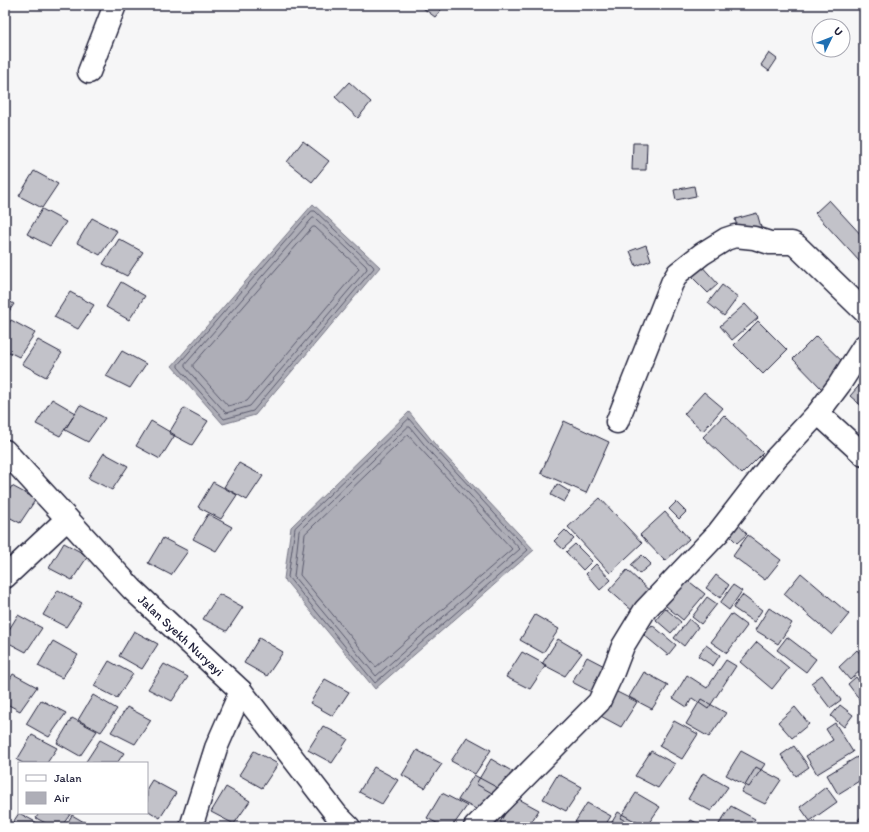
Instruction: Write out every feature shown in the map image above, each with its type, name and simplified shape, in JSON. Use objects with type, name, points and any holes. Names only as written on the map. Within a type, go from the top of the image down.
[{"type":"street","points":[[89,72],[115,5]]},
{"type":"street","points":[[617,422],[672,283],[678,274],[702,254],[726,239],[735,236],[754,238],[770,243],[792,243],[797,246],[864,311]]},
{"type":"street","points":[[475,827],[599,702],[623,646],[645,610],[718,533],[776,458],[818,413],[839,386],[864,346]]},
{"type":"street","points":[[818,413],[864,455]]},
{"type":"street","name":"Jalan Syekh Nuryayi","points":[[5,451],[132,589],[241,692],[336,814],[349,827]]},
{"type":"street","points":[[5,577],[67,519]]},
{"type":"street","points":[[191,827],[216,748],[241,692]]},
{"type":"water","points":[[313,204],[380,267],[255,415],[223,424],[172,366]]},
{"type":"water","points":[[409,412],[438,448],[534,550],[375,689],[284,579],[291,527]]},
{"type":"building","points":[[419,5],[445,5],[435,17]]},
{"type":"building","points":[[769,53],[777,59],[769,71],[761,65]]},
{"type":"building","points":[[349,82],[371,102],[358,118],[335,97]]},
{"type":"building","points":[[303,141],[329,161],[312,182],[287,162]]},
{"type":"building","points":[[633,143],[647,143],[646,170],[632,170]]},
{"type":"building","points":[[34,171],[58,184],[42,208],[19,196]]},
{"type":"building","points":[[694,186],[696,196],[676,200],[674,190]]},
{"type":"building","points":[[829,200],[864,238],[864,259],[860,262],[815,213]]},
{"type":"building","points":[[42,209],[66,222],[50,246],[27,234]]},
{"type":"building","points":[[757,213],[761,227],[739,234],[735,219]]},
{"type":"building","points":[[92,218],[117,231],[100,255],[77,243]]},
{"type":"building","points":[[119,239],[143,252],[127,276],[103,264]]},
{"type":"building","points":[[646,245],[651,260],[636,266],[630,251]]},
{"type":"building","points":[[699,263],[718,284],[708,293],[688,273]]},
{"type":"building","points":[[121,282],[145,296],[129,320],[106,307]]},
{"type":"building","points":[[722,285],[738,297],[724,316],[708,303]]},
{"type":"building","points":[[70,292],[94,305],[78,329],[54,317]]},
{"type":"building","points":[[5,299],[14,304],[5,317]]},
{"type":"building","points":[[745,304],[758,318],[732,340],[720,326]]},
{"type":"building","points":[[11,320],[35,333],[19,357],[5,350],[5,330]]},
{"type":"building","points":[[758,321],[787,350],[763,374],[734,345]]},
{"type":"building","points":[[816,336],[846,365],[822,389],[793,359]]},
{"type":"building","points":[[38,340],[62,353],[46,377],[22,364]]},
{"type":"building","points":[[122,351],[146,364],[130,388],[106,376]]},
{"type":"building","points":[[864,380],[864,408],[850,396]]},
{"type":"building","points":[[704,392],[723,408],[703,431],[684,414]]},
{"type":"building","points":[[52,399],[76,413],[60,436],[36,424]]},
{"type":"building","points":[[80,405],[105,418],[88,442],[65,430]]},
{"type":"building","points":[[184,408],[208,421],[192,445],[169,433]]},
{"type":"building","points":[[724,415],[763,453],[742,474],[703,437]]},
{"type":"building","points":[[151,421],[175,435],[160,459],[136,446]]},
{"type":"building","points":[[564,421],[609,442],[586,493],[541,473]]},
{"type":"building","points":[[104,453],[128,466],[112,490],[88,478]]},
{"type":"building","points":[[239,463],[263,476],[247,500],[224,487]]},
{"type":"building","points":[[213,482],[237,495],[221,519],[198,507]]},
{"type":"building","points":[[557,484],[570,492],[564,502],[551,495]]},
{"type":"building","points":[[12,486],[36,499],[20,523],[5,515],[5,496]]},
{"type":"building","points":[[600,498],[642,543],[610,573],[568,527]]},
{"type":"building","points":[[676,502],[686,512],[679,519],[669,509]]},
{"type":"building","points":[[665,512],[689,539],[665,561],[640,535]]},
{"type":"building","points":[[208,514],[232,527],[216,551],[193,539]]},
{"type":"building","points":[[736,522],[747,534],[737,543],[726,532]]},
{"type":"building","points":[[565,530],[574,539],[563,549],[554,541]]},
{"type":"building","points":[[748,535],[781,560],[765,580],[733,556]]},
{"type":"building","points":[[163,538],[188,551],[171,575],[148,563]]},
{"type":"building","points":[[64,543],[88,556],[72,580],[49,568]]},
{"type":"building","points":[[575,544],[592,561],[583,570],[566,552]]},
{"type":"building","points":[[642,555],[651,564],[639,574],[631,565]]},
{"type":"building","points":[[596,564],[611,580],[600,590],[586,574]]},
{"type":"building","points":[[627,570],[653,594],[635,613],[609,590]]},
{"type":"building","points":[[801,573],[849,614],[832,635],[784,594]]},
{"type":"building","points":[[681,575],[705,594],[683,620],[660,601]]},
{"type":"building","points":[[716,575],[729,585],[720,598],[706,588]]},
{"type":"building","points":[[733,585],[742,591],[729,610],[720,603]]},
{"type":"building","points":[[58,590],[82,603],[66,627],[43,615]]},
{"type":"building","points":[[219,594],[243,607],[227,631],[203,619]]},
{"type":"building","points":[[742,595],[762,610],[754,622],[733,608]]},
{"type":"building","points":[[707,597],[717,604],[701,624],[692,617]]},
{"type":"building","points":[[665,608],[681,622],[671,633],[656,620]]},
{"type":"building","points":[[769,608],[792,623],[778,644],[755,630]]},
{"type":"building","points":[[731,614],[747,626],[727,653],[711,642]]},
{"type":"building","points":[[18,615],[42,628],[26,652],[5,641],[5,636]]},
{"type":"building","points":[[535,615],[559,629],[543,653],[520,640]]},
{"type":"building","points":[[689,619],[698,627],[684,646],[674,638]]},
{"type":"building","points":[[652,625],[676,645],[668,655],[644,635]]},
{"type":"building","points":[[134,631],[158,644],[142,669],[119,656]]},
{"type":"building","points":[[787,637],[816,659],[806,672],[777,650]]},
{"type":"building","points":[[259,638],[283,652],[267,676],[244,663]]},
{"type":"building","points":[[558,639],[582,653],[565,676],[542,664]]},
{"type":"building","points":[[53,641],[78,655],[62,678],[38,666]]},
{"type":"building","points":[[757,642],[789,668],[772,689],[740,662]]},
{"type":"building","points":[[706,645],[720,655],[713,666],[698,656]]},
{"type":"building","points":[[857,650],[864,658],[864,667],[850,680],[839,667]]},
{"type":"building","points":[[522,652],[546,665],[530,689],[506,677]]},
{"type":"building","points":[[587,657],[612,670],[595,694],[572,682]]},
{"type":"building","points":[[726,660],[736,666],[708,709],[692,698],[687,707],[673,698],[687,675],[707,688]]},
{"type":"building","points":[[109,661],[133,674],[117,698],[94,686]]},
{"type":"building","points":[[164,664],[188,677],[172,701],[148,689]]},
{"type":"building","points":[[644,672],[668,685],[652,709],[629,697]]},
{"type":"building","points":[[13,674],[37,687],[20,711],[5,703],[5,687]]},
{"type":"building","points":[[822,675],[841,700],[830,708],[811,683]]},
{"type":"building","points":[[856,677],[864,688],[863,704],[848,684]]},
{"type":"building","points":[[325,679],[349,692],[333,716],[310,703]]},
{"type":"building","points":[[613,690],[637,702],[621,727],[597,714]]},
{"type":"building","points":[[93,695],[117,709],[101,732],[78,720]]},
{"type":"building","points":[[701,699],[726,713],[709,737],[686,724]]},
{"type":"building","points":[[41,700],[66,713],[49,737],[26,724]]},
{"type":"building","points":[[840,705],[853,715],[844,727],[831,716]]},
{"type":"building","points":[[127,707],[151,720],[135,744],[111,732]]},
{"type":"building","points":[[795,707],[809,724],[792,738],[778,722]]},
{"type":"building","points":[[72,718],[97,731],[80,756],[57,743]]},
{"type":"building","points":[[674,721],[698,734],[682,759],[659,746]]},
{"type":"building","points":[[835,723],[853,752],[817,774],[806,756],[833,740],[826,729]]},
{"type":"building","points":[[323,726],[348,739],[332,763],[308,750]]},
{"type":"building","points":[[32,735],[57,748],[48,762],[21,762],[17,760]]},
{"type":"building","points":[[467,737],[491,750],[475,774],[451,761]]},
{"type":"building","points":[[100,740],[124,753],[118,762],[86,762]]},
{"type":"building","points":[[794,746],[809,767],[796,776],[781,755]]},
{"type":"building","points":[[417,750],[442,764],[425,788],[402,775]]},
{"type":"building","points":[[254,751],[278,764],[262,788],[239,775]]},
{"type":"building","points":[[651,751],[675,764],[658,788],[635,776]]},
{"type":"building","points":[[741,751],[765,764],[749,787],[726,775]]},
{"type":"building","points":[[857,757],[864,769],[864,778],[838,794],[827,775]]},
{"type":"building","points":[[491,759],[515,773],[499,797],[476,784]]},
{"type":"building","points":[[374,767],[398,780],[382,804],[359,792]]},
{"type":"building","points":[[756,767],[781,780],[765,804],[741,792]]},
{"type":"building","points":[[703,773],[728,787],[711,811],[688,799]]},
{"type":"building","points":[[558,774],[582,787],[566,811],[543,799]]},
{"type":"building","points":[[474,775],[498,788],[482,812],[458,800]]},
{"type":"building","points":[[152,780],[176,793],[160,818],[148,811],[148,786]]},
{"type":"building","points":[[226,787],[250,801],[234,824],[211,812]]},
{"type":"building","points":[[826,787],[837,802],[810,821],[800,807]]},
{"type":"building","points":[[442,793],[467,806],[452,827],[444,827],[427,818]]},
{"type":"building","points":[[636,793],[660,807],[646,827],[637,827],[620,818]]},
{"type":"building","points":[[515,797],[539,810],[528,827],[509,827],[500,822]]},
{"type":"building","points":[[587,803],[611,816],[604,827],[572,827]]},
{"type":"building","points":[[731,806],[755,819],[749,827],[717,827]]},
{"type":"building","points":[[618,812],[642,825],[641,827],[609,827]]},
{"type":"building","points":[[864,813],[864,825],[858,820]]},
{"type":"building","points":[[18,814],[43,826],[42,827],[10,827]]},
{"type":"building","points":[[38,814],[70,814],[61,827],[53,827],[36,818]]},
{"type":"building","points":[[72,815],[84,822],[93,827],[65,827]]},
{"type":"building","points":[[691,820],[705,827],[686,827]]},
{"type":"building","points":[[427,822],[436,827],[424,827]]}]
